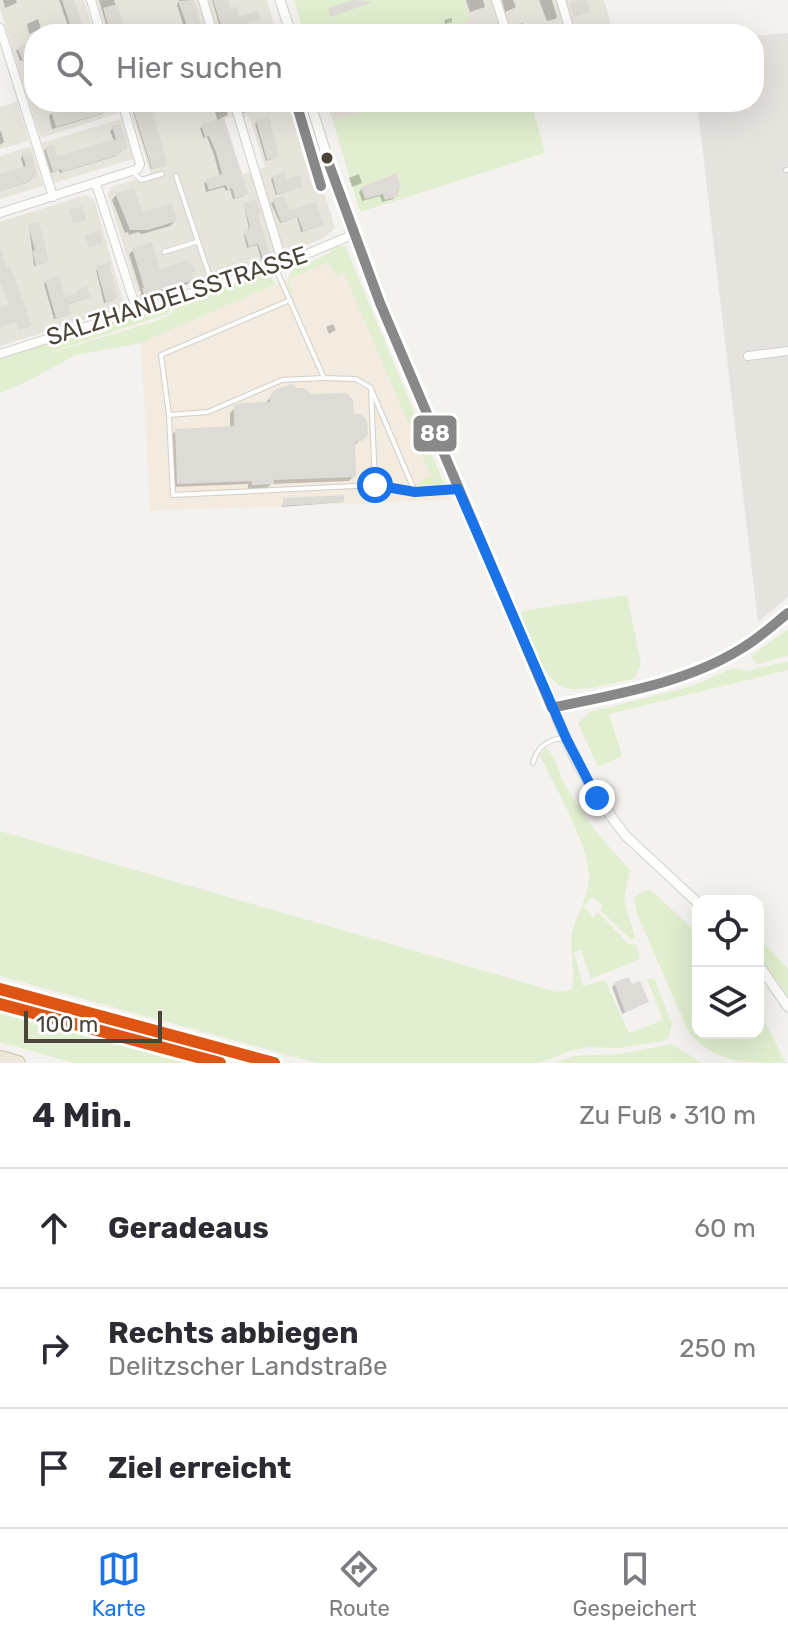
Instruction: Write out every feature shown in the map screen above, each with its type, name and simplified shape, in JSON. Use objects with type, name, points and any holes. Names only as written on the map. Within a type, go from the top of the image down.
[{"type":"highway","points":[[0,1058],[18,1063]]},
{"type":"street","points":[[91,0],[98,24]]},
{"type":"street","points":[[203,0],[210,24]]},
{"type":"street","points":[[280,0],[288,24]]},
{"type":"street","points":[[496,0],[504,24]]},
{"type":"street","points":[[561,0],[568,24]]},
{"type":"street","points":[[0,28],[24,105]]},
{"type":"street","points":[[26,112],[53,197]]},
{"type":"street","points":[[0,213],[133,172],[140,164],[125,112]]},
{"type":"street","points":[[237,112],[279,265]]},
{"type":"street","points":[[313,112],[352,235],[566,738],[597,798],[611,817],[643,854],[692,898]]},
{"type":"street","points":[[96,184],[137,311]]},
{"type":"street","name":"SALZHANDELSSTRASSE","points":[[0,354],[279,265],[352,235]]},
{"type":"street","points":[[748,356],[788,351]]},
{"type":"street","points":[[552,708],[677,679],[745,646],[788,613]]},
{"type":"street","points":[[760,967],[788,1007]]},
{"type":"lane","points":[[133,172],[141,180],[162,174]]},
{"type":"lane","points":[[176,176],[213,286]]},
{"type":"lane","points":[[164,252],[196,242]]},
{"type":"lane","points":[[279,265],[290,300],[324,378]]},
{"type":"lane","points":[[290,300],[161,355],[169,415],[173,495],[375,485],[415,492],[458,489]]},
{"type":"lane","points":[[169,415],[208,412],[282,380],[356,379],[371,388],[415,492]]},
{"type":"lane","points":[[371,388],[375,485]]},
{"type":"lane","points":[[533,763],[536,752],[543,744],[566,738]]},
{"type":"shaded area","points":[[0,0],[84,0],[92,24],[24,24],[24,86]]},
{"type":"shaded area","points":[[97,0],[199,0],[206,24],[104,24]]},
{"type":"shaded area","points":[[207,0],[267,0],[274,24],[215,24]]},
{"type":"shaded area","points":[[464,0],[604,0],[611,24],[460,24],[470,21]]},
{"type":"shaded area","points":[[788,33],[788,597],[758,622],[698,112],[764,112],[764,35]]},
{"type":"shaded area","points":[[17,102],[29,141],[0,149],[0,107]]},
{"type":"shaded area","points":[[32,112],[119,112],[119,113],[41,138]]},
{"type":"shaded area","points":[[131,112],[233,112],[234,116],[224,119],[242,174],[251,172],[277,257],[149,298],[137,291],[108,194],[111,187],[151,175]]},
{"type":"shaded area","points":[[241,112],[300,112],[335,228],[325,237],[285,254],[258,170],[265,167],[249,116],[243,117]]},
{"type":"shaded area","points":[[330,112],[361,112],[333,121]]},
{"type":"shaded area","points":[[121,119],[133,159],[54,183],[42,143]]},
{"type":"shaded area","points":[[31,146],[43,186],[0,199],[0,156]]},
{"type":"shaded area","points":[[85,195],[94,199],[124,304],[122,308],[0,346],[0,222]]},
{"type":"shaded area","points":[[348,253],[450,500],[150,511],[141,343]]},
{"type":"green space","points":[[294,0],[464,0],[470,21],[460,24],[301,24]]},
{"type":"green space","points":[[361,112],[534,112],[545,153],[360,212],[333,121]]},
{"type":"green space","points":[[345,246],[444,484],[441,487],[418,488],[417,483],[431,476],[344,272],[336,276],[329,262],[288,279],[293,269],[306,261],[307,264],[331,252],[331,249]]},
{"type":"green space","points":[[265,274],[276,284],[141,343],[75,355],[0,393],[0,359],[172,305],[168,314],[17,363],[156,321],[173,313],[175,304]]},
{"type":"green space","points":[[627,595],[641,664],[634,679],[579,689],[561,686],[553,680],[539,659],[520,613]]},
{"type":"green space","points":[[788,629],[788,656],[756,664],[751,656]]},
{"type":"green space","points":[[788,661],[788,670],[609,714],[622,756],[598,767],[578,723],[590,712],[692,686],[733,668],[747,671]]},
{"type":"green space","points":[[546,748],[581,810],[630,870],[624,899],[635,938],[630,939],[600,910],[603,906],[593,897],[583,907],[593,917],[598,912],[628,944],[636,944],[640,959],[591,979],[581,950],[574,952],[583,986],[605,980],[629,1033],[663,1020],[647,979],[654,978],[672,1024],[669,1037],[664,1041],[618,1048],[589,1047],[539,1063],[317,1063],[0,976],[0,831],[557,992],[571,990],[572,935],[588,888],[589,869],[579,836],[540,756]]},
{"type":"green space","points":[[650,889],[692,928],[692,1036],[637,914],[634,899]]},
{"type":"green space","points":[[764,943],[788,969],[788,997],[764,963]]},
{"type":"green space","points":[[0,1012],[194,1063],[74,1063],[0,1042]]},
{"type":"green space","points":[[764,1021],[786,1063],[732,1059],[695,1039],[764,1039]]},
{"type":"green space","points":[[672,1044],[702,1063],[554,1063],[575,1056],[620,1054]]},
{"type":"building","points":[[62,0],[74,0],[82,24],[70,24]]},
{"type":"building","points":[[194,0],[201,24],[186,24],[178,1]]},
{"type":"building","points":[[213,0],[228,0],[230,9],[237,7],[239,16],[258,11],[260,19],[242,24],[221,24]]},
{"type":"building","points":[[353,0],[373,2],[330,17],[328,8]]},
{"type":"building","points":[[587,0],[591,12],[573,17],[569,3]]},
{"type":"building","points":[[117,4],[124,24],[108,24],[103,8]]},
{"type":"building","points":[[24,45],[24,63],[17,47]]},
{"type":"building","points":[[51,112],[107,112],[56,127]]},
{"type":"building","points":[[134,112],[153,112],[168,165],[152,169]]},
{"type":"building","points":[[269,117],[279,157],[267,160],[256,120]]},
{"type":"building","points":[[224,118],[248,194],[235,198],[232,188],[228,190],[226,185],[209,190],[205,179],[222,174],[216,152],[209,136],[205,137],[201,124]]},
{"type":"building","points":[[120,124],[128,149],[120,151],[121,154],[53,172],[45,147],[54,144],[57,156],[116,139],[112,126]]},
{"type":"building","points":[[31,151],[37,176],[0,191],[0,174],[26,166],[22,154]]},
{"type":"building","points":[[284,172],[286,179],[300,175],[303,187],[277,194],[272,176]]},
{"type":"building","points":[[397,173],[401,189],[397,190],[399,196],[385,200],[383,194],[365,199],[361,187]]},
{"type":"building","points":[[134,188],[142,212],[172,203],[177,221],[148,230],[130,230],[115,193]]},
{"type":"building","points":[[284,196],[289,210],[316,202],[324,225],[303,231],[298,217],[281,222],[272,199]]},
{"type":"building","points":[[256,199],[269,252],[274,259],[264,262],[258,244],[249,247],[244,232],[250,226],[243,203]]},
{"type":"building","points":[[82,206],[87,220],[73,224],[69,210]]},
{"type":"building","points":[[39,222],[49,262],[36,266],[28,225]]},
{"type":"building","points":[[99,230],[103,243],[89,248],[85,235]]},
{"type":"building","points":[[152,242],[160,269],[188,260],[195,272],[191,273],[194,280],[154,292],[149,297],[144,294],[132,248]]},
{"type":"building","points":[[0,248],[7,267],[10,266],[32,326],[18,330],[16,322],[0,327],[0,308],[9,305],[0,282]]},
{"type":"building","points":[[109,262],[117,298],[106,302],[96,266]]},
{"type":"building","points":[[59,276],[65,297],[87,286],[91,297],[68,304],[71,314],[56,318],[45,280]]},
{"type":"building","points":[[293,384],[311,394],[346,393],[353,400],[354,414],[361,414],[367,420],[368,435],[362,441],[355,442],[356,477],[274,480],[274,484],[252,485],[252,481],[177,484],[175,429],[234,426],[234,406],[270,402],[270,396],[276,389]]},
{"type":"building","points":[[344,495],[344,502],[283,506],[283,498]]},
{"type":"building","points":[[629,977],[632,984],[640,981],[649,1002],[625,1012],[614,982]]},
{"type":"transit line","points":[[299,112],[321,186]]},
{"type":"transit line","name":"88","points":[[326,156],[380,303],[552,708]]},
{"type":"transit line","name":"88","points":[[552,708],[672,680],[695,671],[746,646],[788,613]]},
{"type":"transit line","points":[[0,989],[274,1063]]},
{"type":"transit line","points":[[0,1004],[220,1063]]},
{"type":"route","points":[[375,485],[415,492],[458,489],[575,759],[597,798]]}]
